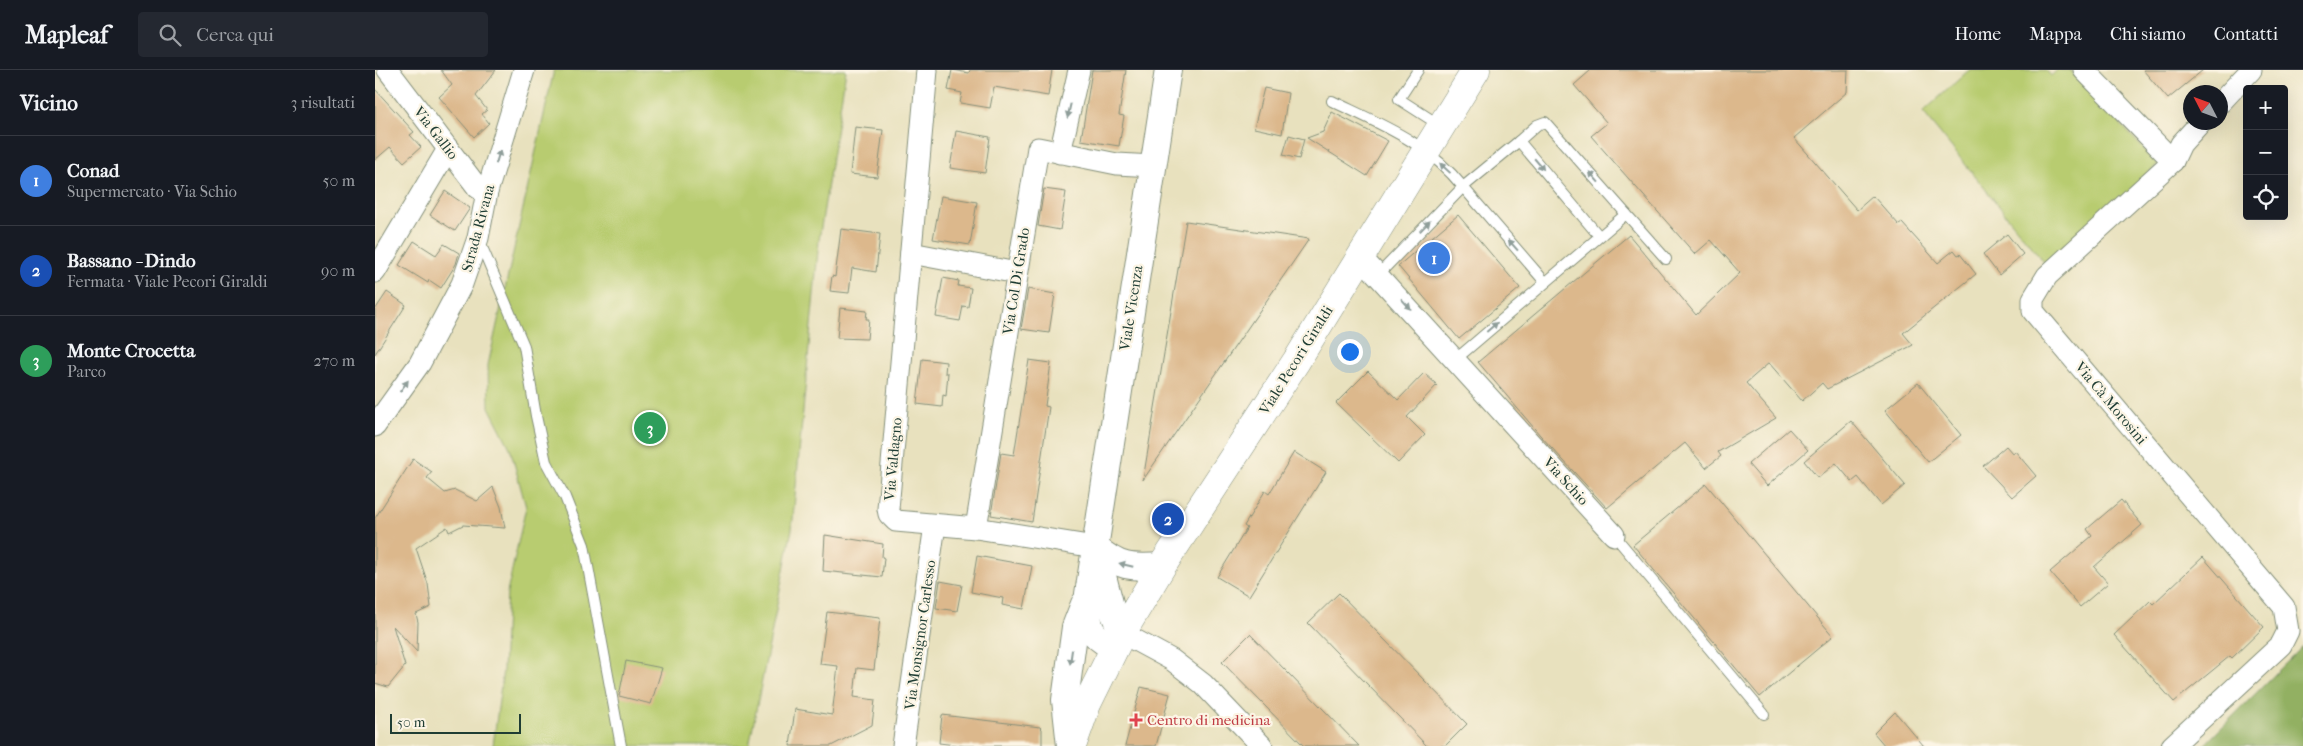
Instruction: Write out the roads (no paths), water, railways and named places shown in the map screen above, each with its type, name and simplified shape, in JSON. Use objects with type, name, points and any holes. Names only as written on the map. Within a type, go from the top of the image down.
[{"type":"main road","name":"Viale Pecori Giraldi","points":[[1118,641],[1162,566],[1297,360],[1370,265],[1426,150],[1476,70]]},
{"type":"main road","points":[[1071,746],[1087,704],[1118,641]]},
{"type":"street","name":"Via Gallio","points":[[388,70],[478,188],[487,192]]},
{"type":"street","name":"Strada Rivana","points":[[375,426],[420,363],[462,284],[478,238],[487,192],[524,70]]},
{"type":"street","name":"Via Valdagno","points":[[927,70],[889,514],[896,521],[976,528],[1095,547]]},
{"type":"street","points":[[1060,153],[1079,70]]},
{"type":"street","name":"Viale Vicenza","points":[[1088,594],[1168,70]]},
{"type":"street","points":[[2084,70],[2173,161]]},
{"type":"street","points":[[2228,95],[2251,70]]},
{"type":"street","name":"Via Cà Morosini","points":[[2172,746],[2281,645],[2288,631],[2284,607],[2033,311],[2033,299],[2047,276],[2173,161],[2181,144],[2194,130]]},
{"type":"street","name":"Via Col Di Grado","points":[[976,528],[1038,148],[1117,164],[1153,166]]},
{"type":"street","points":[[375,272],[448,149]]},
{"type":"street","points":[[911,253],[1017,273]]},
{"type":"street","name":"Via Schio","points":[[1370,265],[1614,535]]},
{"type":"street","name":"Via Monsignor Carlesso","points":[[903,746],[935,525]]},
{"type":"street","points":[[1095,547],[1111,561],[1137,567],[1162,566]]},
{"type":"street","points":[[1095,547],[1118,641]]},
{"type":"street","points":[[1088,594],[1089,627],[1097,639],[1118,641],[1172,660],[1203,684],[1262,746]]},
{"type":"street","points":[[1071,746],[1065,700],[1075,627],[1088,594]]},
{"type":"lane","points":[[1418,70],[1399,99],[1441,126]]},
{"type":"lane","points":[[1332,101],[1405,135],[1426,150],[1463,187],[1545,282]]},
{"type":"lane","points":[[1370,265],[1537,125],[1545,122],[1666,259]]},
{"type":"lane","points":[[1519,141],[1599,236]]},
{"type":"lane","points":[[1455,359],[1626,214]]},
{"type":"lane","points":[[478,238],[524,346],[546,462],[565,496],[584,545],[621,746]]},
{"type":"lane","name":"Via Schio","points":[[1614,535],[1764,714]]},
{"type":"place","name":"Conad","points":[[1434,258]]},
{"type":"place","name":"Monte Crocetta","points":[[650,428]]},
{"type":"place","name":"Bassano - Dindo","points":[[1168,519]]},
{"type":"place","name":"Centro di medicina","points":[[1136,720]]}]
